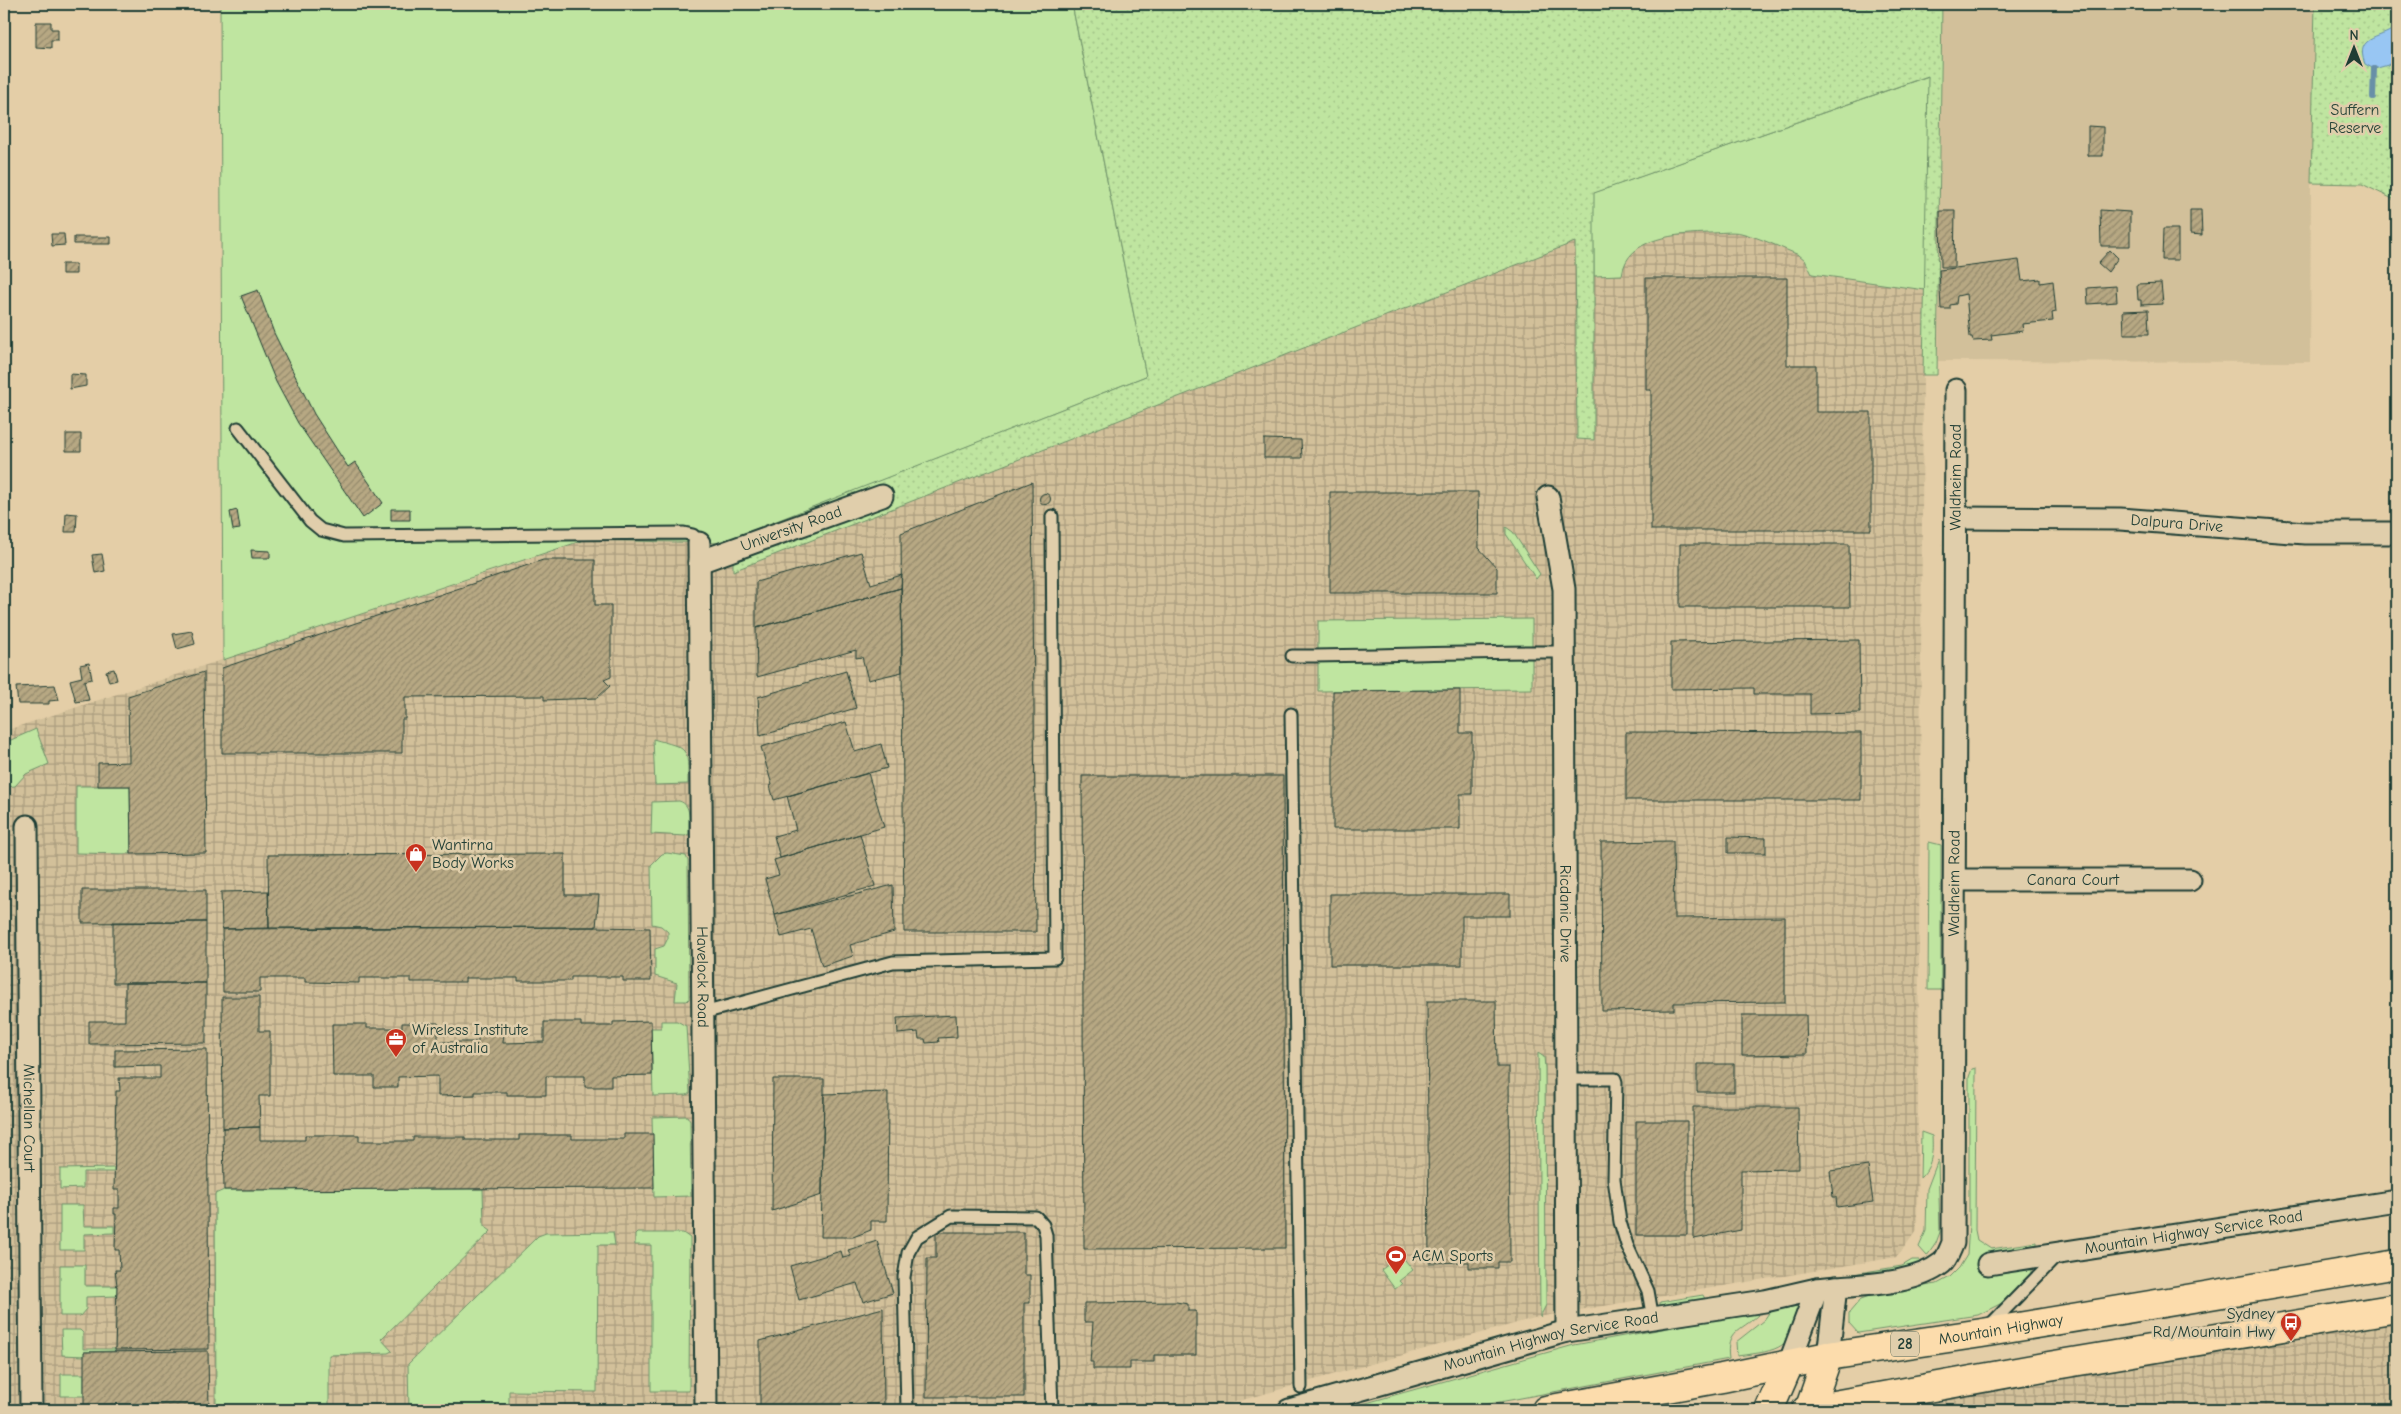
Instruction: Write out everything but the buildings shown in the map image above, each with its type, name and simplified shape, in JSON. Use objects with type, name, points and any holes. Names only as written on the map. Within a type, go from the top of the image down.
[{"type":"main road","name":"Mountain Highway","points":[[1546,1410],[1828,1356],[1982,1333],[2397,1264]]},
{"type":"main road","points":[[1808,1410],[2049,1366],[2397,1308]]},
{"type":"main road","points":[[1808,1410],[1828,1356]]},
{"type":"main road","points":[[1770,1410],[1789,1364]]},
{"type":"main road","points":[[1915,1410],[2049,1366]]},
{"type":"street","name":"Waldheim Road","points":[[1827,1288],[1900,1280],[1926,1273],[1944,1262],[1953,1243],[1956,390]]},
{"type":"street","name":"University Road","points":[[699,553],[882,496]]},
{"type":"street","name":"Ricdanic Drive","points":[[1548,497],[1564,589],[1567,1331]]},
{"type":"street","name":"Dalpura Drive","points":[[1957,518],[2120,519],[2305,533],[2397,533]]},
{"type":"street","name":"Havelock Road","points":[[699,553],[706,1410]]},
{"type":"street","name":"Michellan Court","points":[[27,826],[30,1410]]},
{"type":"street","name":"Canara Court","points":[[1955,880],[2190,880]]},
{"type":"street","name":"Mountain Highway Service Road","points":[[1988,1264],[2397,1201]]},
{"type":"street","name":"Mountain Highway Service Road","points":[[1290,1410],[1567,1331],[1750,1303],[1827,1288]]},
{"type":"street","points":[[1827,1288],[1828,1356]]},
{"type":"street","points":[[1789,1364],[1827,1288]]},
{"type":"lane","points":[[238,428],[310,521],[321,530],[335,535],[684,533],[693,535],[699,553]]},
{"type":"lane","points":[[704,1012],[893,962],[1055,958],[1052,516]]},
{"type":"lane","points":[[1292,656],[1383,656],[1476,651],[1564,652]]},
{"type":"lane","points":[[1291,714],[1301,1387]]},
{"type":"lane","points":[[1565,1079],[1615,1079],[1614,1179],[1620,1222],[1627,1245],[1648,1291],[1653,1319]]},
{"type":"lane","points":[[906,1410],[904,1277],[908,1253],[917,1237],[951,1216],[1036,1217],[1043,1225],[1046,1235],[1050,1315],[1052,1410]]},
{"type":"lane","points":[[1982,1333],[2059,1254]]},
{"type":"shaded area","points":[[1942,4],[2315,4],[2310,362],[1938,361]]},
{"type":"shaded area","points":[[1929,76],[1923,375],[1917,1230],[1897,1257],[1538,1317],[1207,1410],[4,1410],[4,731],[584,540],[699,543],[1319,342],[1575,241],[1577,439],[1594,439],[1593,193]]},
{"type":"shaded area","points":[[2397,1308],[2397,1410],[1915,1410],[2049,1366]]},
{"type":"green space","points":[[220,4],[1072,4],[1146,376],[722,543],[584,540],[223,660]]},
{"type":"green space","points":[[1072,4],[1942,4],[1937,375],[1923,375],[1928,76],[1594,193],[1594,440],[1577,439],[1575,242],[733,571],[733,538],[1146,376]]},
{"type":"green space","name":"Suffern Reserve","points":[[2315,4],[2397,4],[2397,201],[2362,184],[2311,183]]},
{"type":"green space","points":[[1929,76],[1925,290],[1812,274],[1805,260],[1799,255],[1756,238],[1734,232],[1670,236],[1656,240],[1634,252],[1626,262],[1622,275],[1594,276],[1593,193]]},
{"type":"green space","points":[[1506,527],[1513,532],[1540,574],[1536,579],[1506,534]]},
{"type":"green space","points":[[1532,619],[1532,689],[1318,691],[1318,621]]},
{"type":"green space","points":[[36,729],[49,764],[26,774],[15,786],[4,787],[4,743]]},
{"type":"green space","points":[[653,739],[674,745],[684,751],[688,762],[688,784],[655,785]]},
{"type":"green space","points":[[76,786],[130,786],[131,854],[76,853]]},
{"type":"green space","points":[[679,801],[688,810],[689,834],[685,836],[651,834],[652,802]]},
{"type":"green space","points":[[1929,842],[1941,845],[1941,990],[1928,990]]},
{"type":"green space","points":[[662,854],[686,856],[688,861],[689,999],[687,1001],[675,1001],[677,983],[655,976],[655,949],[664,946],[668,938],[668,932],[661,926],[652,924],[651,865]]},
{"type":"green space","points":[[661,1021],[677,1021],[686,1026],[690,1093],[687,1095],[653,1096],[651,1028],[661,1028]]},
{"type":"green space","points":[[1538,1053],[1544,1057],[1545,1068],[1546,1305],[1540,1317]]},
{"type":"green space","points":[[1976,1068],[1975,1230],[1977,1240],[1991,1249],[2037,1242],[2037,1247],[1984,1258],[1988,1275],[2028,1269],[2031,1269],[2031,1274],[2006,1301],[1978,1315],[1858,1333],[1849,1323],[1849,1313],[1861,1299],[1875,1294],[1937,1284],[1950,1277],[1959,1268],[1967,1255],[1969,1224],[1969,1077],[1972,1069]]},
{"type":"green space","points":[[687,1116],[690,1121],[691,1196],[654,1197],[652,1117]]},
{"type":"green space","points":[[1921,1132],[1932,1136],[1932,1148],[1931,1159],[1927,1169],[1920,1178]]},
{"type":"green space","points":[[1938,1160],[1940,1232],[1936,1243],[1927,1256],[1919,1247],[1926,1231],[1927,1189]]},
{"type":"green space","points":[[114,1168],[114,1172],[83,1172],[83,1188],[60,1189],[60,1169]]},
{"type":"green space","points":[[483,1189],[484,1226],[491,1231],[381,1339],[392,1351],[388,1353],[329,1355],[329,1410],[216,1410],[215,1194],[224,1190]]},
{"type":"green space","points":[[60,1205],[83,1205],[84,1226],[114,1226],[114,1233],[84,1234],[84,1250],[60,1250]]},
{"type":"green space","points":[[613,1232],[615,1245],[598,1245],[597,1392],[509,1391],[509,1410],[409,1410],[408,1364],[538,1236],[546,1233]]},
{"type":"green space","points":[[637,1233],[683,1233],[690,1238],[689,1391],[651,1391],[651,1245],[635,1245],[635,1235]]},
{"type":"green space","name":"ACM Sports","points":[[1401,1255],[1413,1270],[1399,1281],[1402,1284],[1395,1289],[1381,1270]]},
{"type":"green space","points":[[1912,1260],[1919,1260],[1920,1263],[1913,1267],[1798,1286],[1797,1283],[1902,1266]]},
{"type":"green space","points":[[60,1265],[85,1265],[85,1286],[117,1286],[117,1296],[86,1297],[86,1309],[80,1316],[60,1316]]},
{"type":"green space","points":[[1703,1295],[1706,1301],[1660,1308],[1660,1302]]},
{"type":"green space","points":[[1804,1305],[1793,1331],[1782,1345],[1765,1352],[1737,1356],[1736,1342],[1764,1320],[1771,1310]]},
{"type":"green space","points":[[1756,1312],[1758,1315],[1732,1337],[1728,1350],[1729,1359],[1457,1410],[1341,1410],[1574,1345]]},
{"type":"green space","points":[[61,1330],[80,1330],[83,1333],[83,1349],[115,1349],[115,1351],[85,1352],[84,1356],[62,1355]]},
{"type":"green space","points":[[61,1374],[84,1374],[84,1396],[61,1396]]},
{"type":"water","points":[[2397,25],[2397,55],[2388,65],[2374,69],[2365,64],[2362,54],[2363,47],[2367,42],[2392,30]]},
{"type":"waterway","points":[[2373,97],[2374,69]]},
{"type":"place","name":"Wantirna Body Works","points":[[416,873]]},
{"type":"place","name":"Wireless Institute of Australia","points":[[396,1058]]},
{"type":"place","name":"ACM Sports","points":[[1396,1275]]},
{"type":"place","name":"Sydney Rd/Mountain Hwy","points":[[2291,1342]]}]
